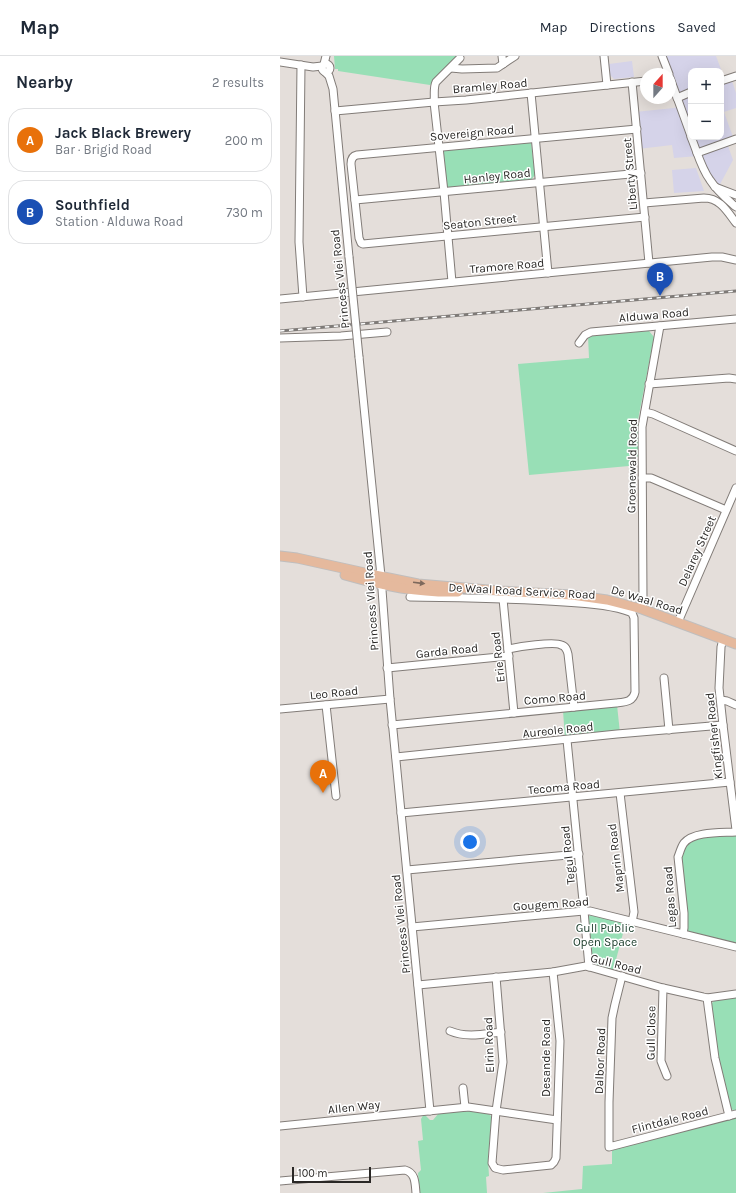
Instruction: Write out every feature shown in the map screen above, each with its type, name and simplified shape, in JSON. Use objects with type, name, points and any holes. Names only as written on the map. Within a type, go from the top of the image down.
[{"type":"main road","name":"De Waal Road","points":[[284,557],[310,565],[381,581],[418,584],[502,595],[590,597],[642,609],[735,642]]},
{"type":"street","points":[[326,56],[326,68]]},
{"type":"street","points":[[326,68],[330,56]]},
{"type":"street","points":[[502,56],[503,64]]},
{"type":"street","points":[[451,68],[497,68],[515,56]]},
{"type":"street","points":[[604,56],[607,85]]},
{"type":"street","points":[[662,56],[667,68]]},
{"type":"street","points":[[452,282],[434,102],[436,84],[460,58]]},
{"type":"street","points":[[280,62],[326,68]]},
{"type":"street","points":[[301,65],[299,242],[303,297]]},
{"type":"street","name":"Princess Vlei Road","points":[[326,68],[333,89],[381,581],[392,725],[430,1111]]},
{"type":"street","points":[[724,80],[736,76]]},
{"type":"street","name":"Bramley Road","points":[[335,111],[466,100],[640,81]]},
{"type":"street","name":"Liberty Street","points":[[632,82],[649,263]]},
{"type":"street","points":[[531,93],[548,273]]},
{"type":"street","points":[[677,98],[688,93]]},
{"type":"street","points":[[676,95],[688,128]]},
{"type":"street","name":"Sovereign Road","points":[[355,200],[351,164],[354,156],[636,129]]},
{"type":"street","points":[[697,153],[736,139]]},
{"type":"street","points":[[692,140],[706,174],[715,187],[736,208]]},
{"type":"street","name":"Hanley Road","points":[[355,200],[641,173]]},
{"type":"street","points":[[715,187],[736,195]]},
{"type":"street","points":[[644,203],[709,198],[721,204],[736,223]]},
{"type":"street","name":"Seaton Street","points":[[355,200],[359,241],[363,244],[645,217]]},
{"type":"street","name":"Tramore Road","points":[[280,299],[712,257],[722,257],[736,260]]},
{"type":"street","name":"Alduwa Road","points":[[579,343],[585,335],[591,332],[736,319]]},
{"type":"street","name":"Groenewald Road","points":[[642,609],[642,427],[660,326]]},
{"type":"street","points":[[280,338],[341,336],[387,332]]},
{"type":"street","points":[[649,384],[729,378],[736,379]]},
{"type":"street","points":[[645,412],[653,414],[736,450]]},
{"type":"street","points":[[642,478],[651,478],[726,510]]},
{"type":"street","name":"Delarey Street","points":[[678,622],[736,488]]},
{"type":"street","name":"De Waal Road Service Road","points":[[410,597],[502,595],[588,604],[632,613]]},
{"type":"street","name":"Erie Road","points":[[502,595],[514,713]]},
{"type":"street","name":"Como Road","points":[[392,725],[626,702],[634,696],[635,685],[634,618],[632,613]]},
{"type":"street","name":"Kingfisher Road","points":[[723,639],[719,688],[736,831]]},
{"type":"street","name":"Garda Road","points":[[387,668],[508,652],[556,643],[564,646],[567,650],[574,707]]},
{"type":"street","points":[[664,678],[669,730]]},
{"type":"street","name":"Leo Road","points":[[280,709],[390,699]]},
{"type":"street","points":[[721,700],[736,705]]},
{"type":"street","points":[[326,705],[336,796]]},
{"type":"street","name":"Aureole Road","points":[[396,757],[723,725]]},
{"type":"street","name":"Tegul Road","points":[[567,740],[589,967]]},
{"type":"street","name":"Tecoma Road","points":[[401,813],[730,782]]},
{"type":"street","name":"Maprin Road","points":[[620,793],[634,912],[632,922]]},
{"type":"street","name":"Legas Road","points":[[683,934],[684,912],[678,857],[681,849],[685,842],[698,835],[736,831]]},
{"type":"street","points":[[407,870],[578,854]]},
{"type":"street","name":"Gougem Road","points":[[412,927],[584,911],[736,947]]},
{"type":"street","name":"Gull Road","points":[[418,985],[553,972],[589,967],[664,988],[707,998],[736,994]]},
{"type":"street","name":"Desande Road","points":[[496,1111],[492,1163],[495,1168],[502,1170],[551,1165],[554,1162],[556,1158],[560,1041],[553,972]]},
{"type":"street","name":"Dalbor Road","points":[[609,1147],[612,1018],[622,976]]},
{"type":"street","name":"Elrin Road","points":[[496,977],[503,1062],[496,1111]]},
{"type":"street","name":"Gull Close","points":[[664,988],[661,1062],[667,1076]]},
{"type":"street","points":[[707,998],[715,1058],[733,1115]]},
{"type":"street","points":[[450,1031],[459,1035],[501,1032]]},
{"type":"street","points":[[463,1088],[465,1108]]},
{"type":"street","name":"Allen Way","points":[[280,1126],[465,1108],[557,1120]]},
{"type":"street","name":"Flintdale Road","points":[[609,1147],[733,1115]]},
{"type":"street","points":[[280,1181],[408,1170],[413,1175],[416,1193]]},
{"type":"shaded area","points":[[662,56],[716,56],[720,68],[688,68],[688,140],[724,140],[724,112],[734,140],[727,143],[733,160],[718,188],[698,156],[674,158],[672,145],[638,149],[635,112],[680,106],[676,95],[676,68],[666,68]]},
{"type":"shaded area","points":[[632,61],[634,77],[614,79],[610,75],[609,64]]},
{"type":"shaded area","points":[[724,77],[725,80],[731,78],[736,93],[736,108],[724,112]]},
{"type":"shaded area","points":[[696,168],[704,191],[674,193],[672,170]]},
{"type":"green space","points":[[334,56],[457,56],[430,85],[338,71],[338,69],[335,69]]},
{"type":"green space","points":[[531,142],[535,175],[531,180],[447,188],[442,152],[444,150]]},
{"type":"green space","points":[[649,331],[654,337],[638,420],[638,456],[629,466],[529,475],[518,364],[589,358],[588,336]]},
{"type":"green space","points":[[617,705],[620,733],[565,738],[563,711]]},
{"type":"green space","points":[[736,832],[736,947],[683,934],[681,849],[691,838]]},
{"type":"green space","name":"Gull Public Open Space","points":[[591,915],[626,922],[613,971],[594,965],[591,961],[587,920]]},
{"type":"green space","points":[[736,997],[736,1111],[729,1107],[720,1065],[711,1004],[715,1000]]},
{"type":"green space","points":[[470,1111],[488,1113],[492,1117],[488,1159],[489,1176],[486,1177],[487,1193],[420,1193],[418,1173],[421,1170],[418,1141],[423,1140],[421,1119],[424,1114],[430,1120],[433,1120],[439,1113]]},
{"type":"green space","points":[[736,1118],[736,1193],[543,1193],[582,1189],[583,1166],[612,1164],[612,1151],[616,1148]]},
{"type":"railway","points":[[280,331],[736,291]]},
{"type":"place","name":"Southfield","points":[[660,296]]},
{"type":"place","name":"Jack Black Brewery","points":[[323,793]]}]
